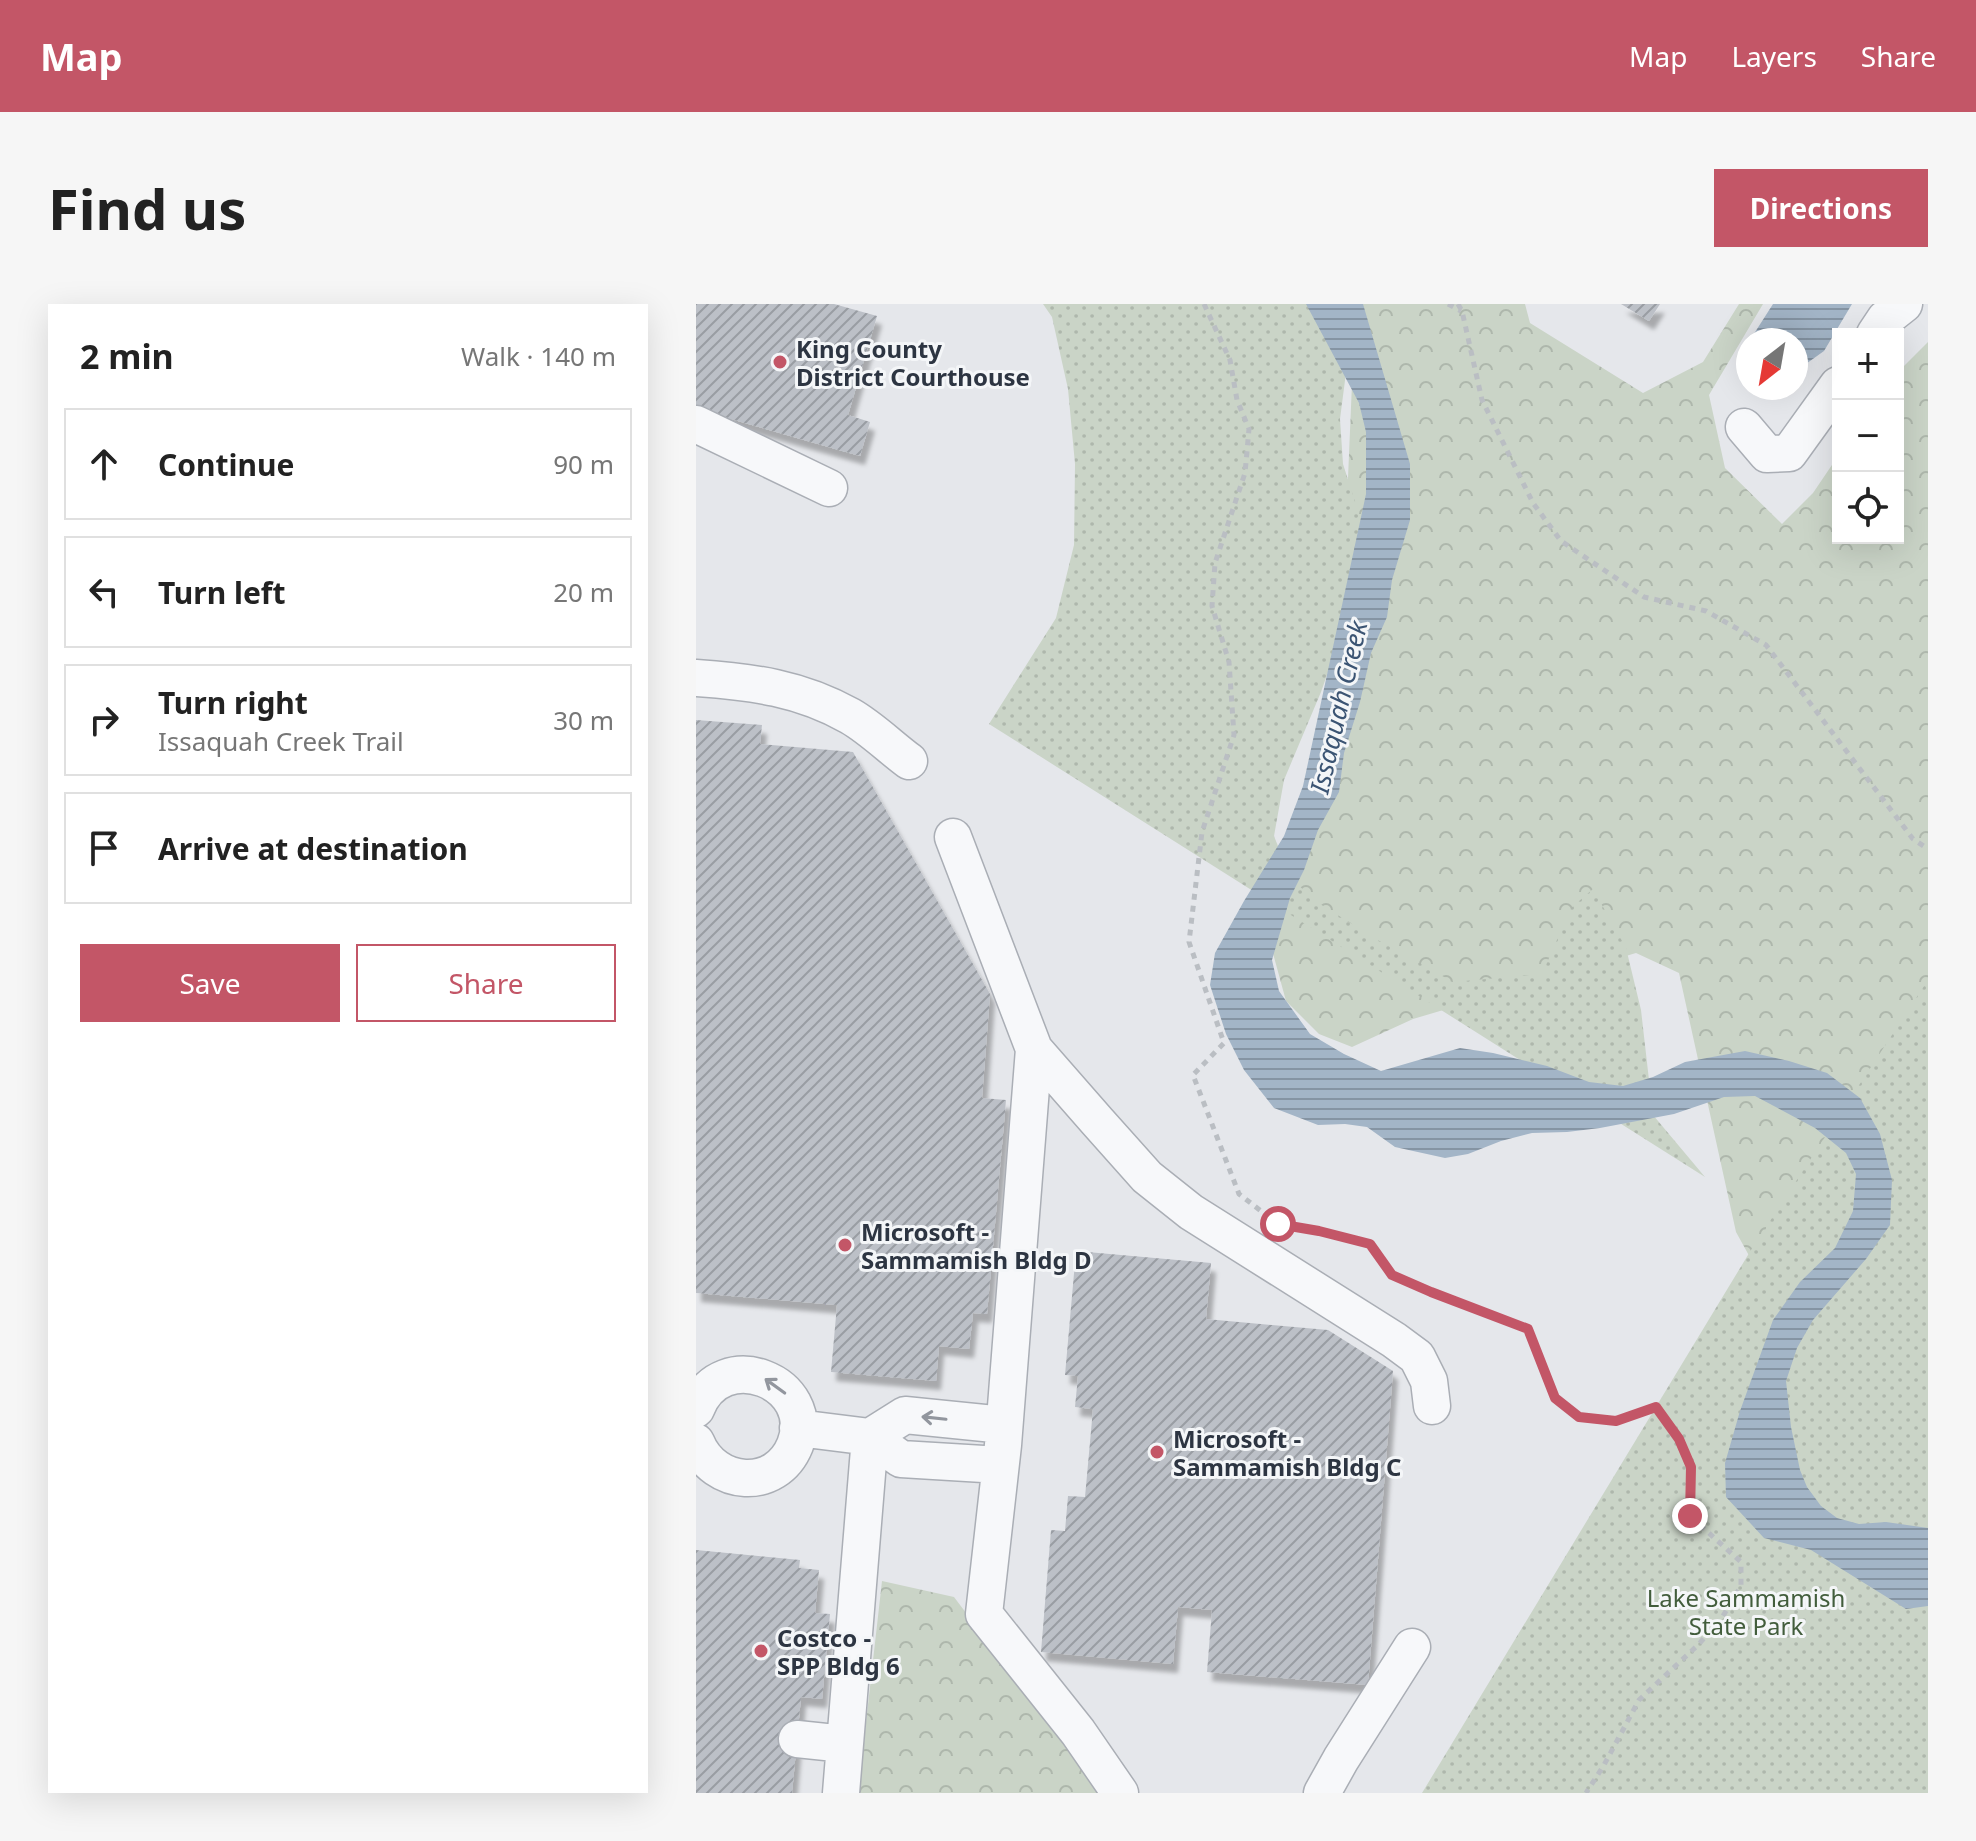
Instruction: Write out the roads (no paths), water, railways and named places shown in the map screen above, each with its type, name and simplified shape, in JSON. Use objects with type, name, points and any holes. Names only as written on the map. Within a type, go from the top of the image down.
[{"type":"street","points":[[1879,328],[1904,304]]},
{"type":"street","points":[[1744,427],[1767,454],[1789,453],[1832,393]]},
{"type":"street","points":[[696,424],[829,488]]},
{"type":"street","points":[[696,678],[788,690],[814,699],[853,717],[909,761]]},
{"type":"street","points":[[953,837],[1034,1049],[1147,1177],[1191,1212],[1417,1357],[1429,1381],[1432,1406]]},
{"type":"street","points":[[1034,1049],[1004,1425],[984,1614],[1078,1732],[1120,1793]]},
{"type":"street","points":[[696,1442],[701,1454],[726,1475],[759,1477],[787,1459],[795,1444],[798,1428],[796,1410],[787,1395],[775,1383],[759,1375],[741,1374],[724,1378],[709,1388],[697,1404]]},
{"type":"street","points":[[870,1437],[905,1415],[1004,1425]]},
{"type":"street","points":[[798,1428],[870,1437],[901,1459],[1000,1465]]},
{"type":"street","points":[[841,1793],[870,1437]]},
{"type":"street","points":[[1322,1793],[1412,1647]]},
{"type":"street","points":[[797,1739],[845,1744]]},
{"type":"water","name":"Issaquah Creek","points":[[1306,304],[1363,304],[1410,464],[1410,520],[1392,580],[1387,617],[1371,653],[1344,753],[1339,792],[1318,830],[1290,898],[1272,960],[1279,991],[1310,1034],[1381,1071],[1460,1048],[1547,1066],[1589,1082],[1623,1086],[1653,1077],[1685,1062],[1745,1051],[1827,1073],[1860,1098],[1880,1134],[1892,1180],[1890,1225],[1866,1259],[1813,1320],[1797,1348],[1786,1381],[1791,1427],[1807,1487],[1821,1506],[1837,1518],[1859,1524],[1886,1522],[1928,1528],[1928,1606],[1906,1609],[1811,1550],[1764,1538],[1726,1497],[1725,1463],[1773,1320],[1800,1282],[1835,1248],[1853,1211],[1856,1174],[1846,1153],[1815,1128],[1755,1096],[1724,1097],[1674,1114],[1600,1128],[1532,1133],[1468,1154],[1445,1158],[1395,1147],[1367,1127],[1318,1125],[1274,1108],[1244,1070],[1226,1034],[1210,985],[1215,953],[1284,836],[1303,786],[1366,494],[1366,432],[1359,403]]},
{"type":"water","points":[[1773,304],[1852,304],[1838,328],[1832,328],[1832,338],[1824,351],[1808,362],[1808,328],[1758,328]]},
{"type":"place","name":"King County District Courthouse","points":[[780,362]]},
{"type":"place","name":"Microsoft - Sammamish Bldg D","points":[[845,1245]]},
{"type":"place","name":"Microsoft - Sammamish Bldg C","points":[[1157,1452]]},
{"type":"place","name":"Costco - SPP Bldg 6","points":[[761,1651]]},
{"type":"park label","name":"Lake Sammamish State Park","points":[[1746,1611]]}]
